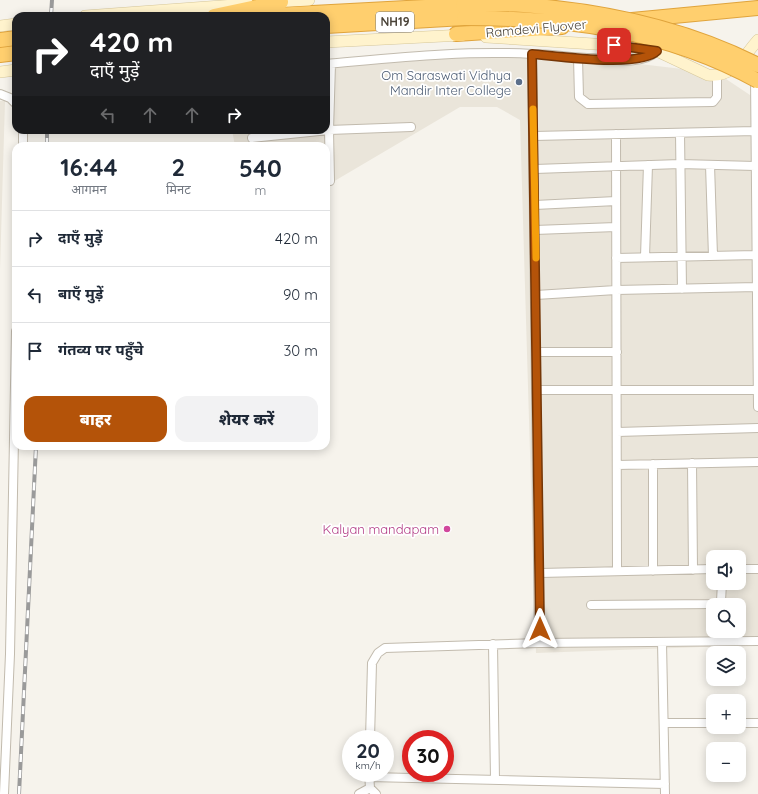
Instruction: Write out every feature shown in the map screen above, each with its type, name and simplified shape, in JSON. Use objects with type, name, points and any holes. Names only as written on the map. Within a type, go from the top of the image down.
[{"type":"highway","points":[[233,12],[281,2]]},
{"type":"highway","name":"NH19","points":[[330,26],[522,5],[575,10],[621,18],[675,31],[732,52],[758,65]]},
{"type":"highway","name":"Ramdevi Flyover","points":[[456,34],[569,26],[756,8]]},
{"type":"highway","name":"NH19","points":[[330,15],[464,12],[571,23],[620,31],[669,43],[728,65],[758,81]]},
{"type":"highway","points":[[0,40],[12,38]]},
{"type":"highway","points":[[0,55],[12,54]]},
{"type":"main road","points":[[119,12],[309,0]]},
{"type":"main road","points":[[0,26],[12,24]]},
{"type":"main road","points":[[330,42],[456,34],[618,45],[657,51],[708,75],[717,76],[726,74],[756,42]]},
{"type":"main road","points":[[0,72],[12,70]]},
{"type":"street","points":[[756,42],[755,166],[758,407]]},
{"type":"street","points":[[330,64],[434,56],[532,54],[578,58],[635,60],[652,56],[657,51]]},
{"type":"street","points":[[532,54],[535,169],[540,643]]},
{"type":"street","points":[[578,58],[579,97],[588,104],[712,102],[718,97],[717,76]]},
{"type":"street","points":[[0,94],[12,100]]},
{"type":"street","points":[[330,130],[411,127]]},
{"type":"street","points":[[534,136],[755,131]]},
{"type":"street","points":[[680,133],[682,289]]},
{"type":"street","points":[[252,138],[290,134]]},
{"type":"street","points":[[616,134],[617,572]]},
{"type":"street","points":[[535,169],[680,164],[755,166]]},
{"type":"street","points":[[645,257],[648,165]]},
{"type":"street","points":[[710,165],[713,256]]},
{"type":"street","points":[[535,205],[616,201]]},
{"type":"street","points":[[535,230],[616,227]]},
{"type":"street","points":[[616,258],[756,255]]},
{"type":"street","points":[[536,295],[616,290],[757,287]]},
{"type":"street","points":[[537,352],[617,352]]},
{"type":"street","points":[[537,390],[758,390]]},
{"type":"street","points":[[617,432],[758,428]]},
{"type":"street","points":[[4,794],[10,654],[14,450]]},
{"type":"street","points":[[617,465],[758,462]]},
{"type":"street","points":[[692,463],[693,570]]},
{"type":"street","points":[[653,464],[653,571]]},
{"type":"street","points":[[746,569],[758,568]]},
{"type":"street","points":[[540,573],[706,569]]},
{"type":"street","points":[[591,605],[716,604],[721,601],[723,596],[723,590]]},
{"type":"street","points":[[370,730],[372,663],[378,653],[385,648],[540,643],[758,641]]},
{"type":"street","points":[[662,642],[666,794]]},
{"type":"street","points":[[493,644],[495,780]]},
{"type":"street","points":[[664,723],[706,723]]},
{"type":"street","points":[[746,723],[758,723]]},
{"type":"street","points":[[394,776],[665,784]]},
{"type":"street","points":[[359,794],[373,791]]},
{"type":"shaded area","points":[[501,48],[717,73],[756,99],[758,169],[758,645],[536,653],[520,120],[497,107],[460,107],[330,184],[330,142],[234,142],[233,134],[330,134],[330,68]]},
{"type":"shaded area","points":[[0,101],[5,101],[0,270]]},
{"type":"railway","points":[[51,12],[52,0]]},
{"type":"railway","points":[[47,134],[47,142]]},
{"type":"railway","points":[[19,794],[36,450]]},
{"type":"slow traffic","points":[[533,109],[536,258]]},
{"type":"place","name":"Om Saraswati Vidhya Mandir Inter College","points":[[519,82]]},
{"type":"place","name":"Kalyan mandapam","points":[[447,529]]},
{"type":"route","points":[[540,629],[532,54],[578,58],[635,60],[652,56],[657,51],[614,45]]}]
